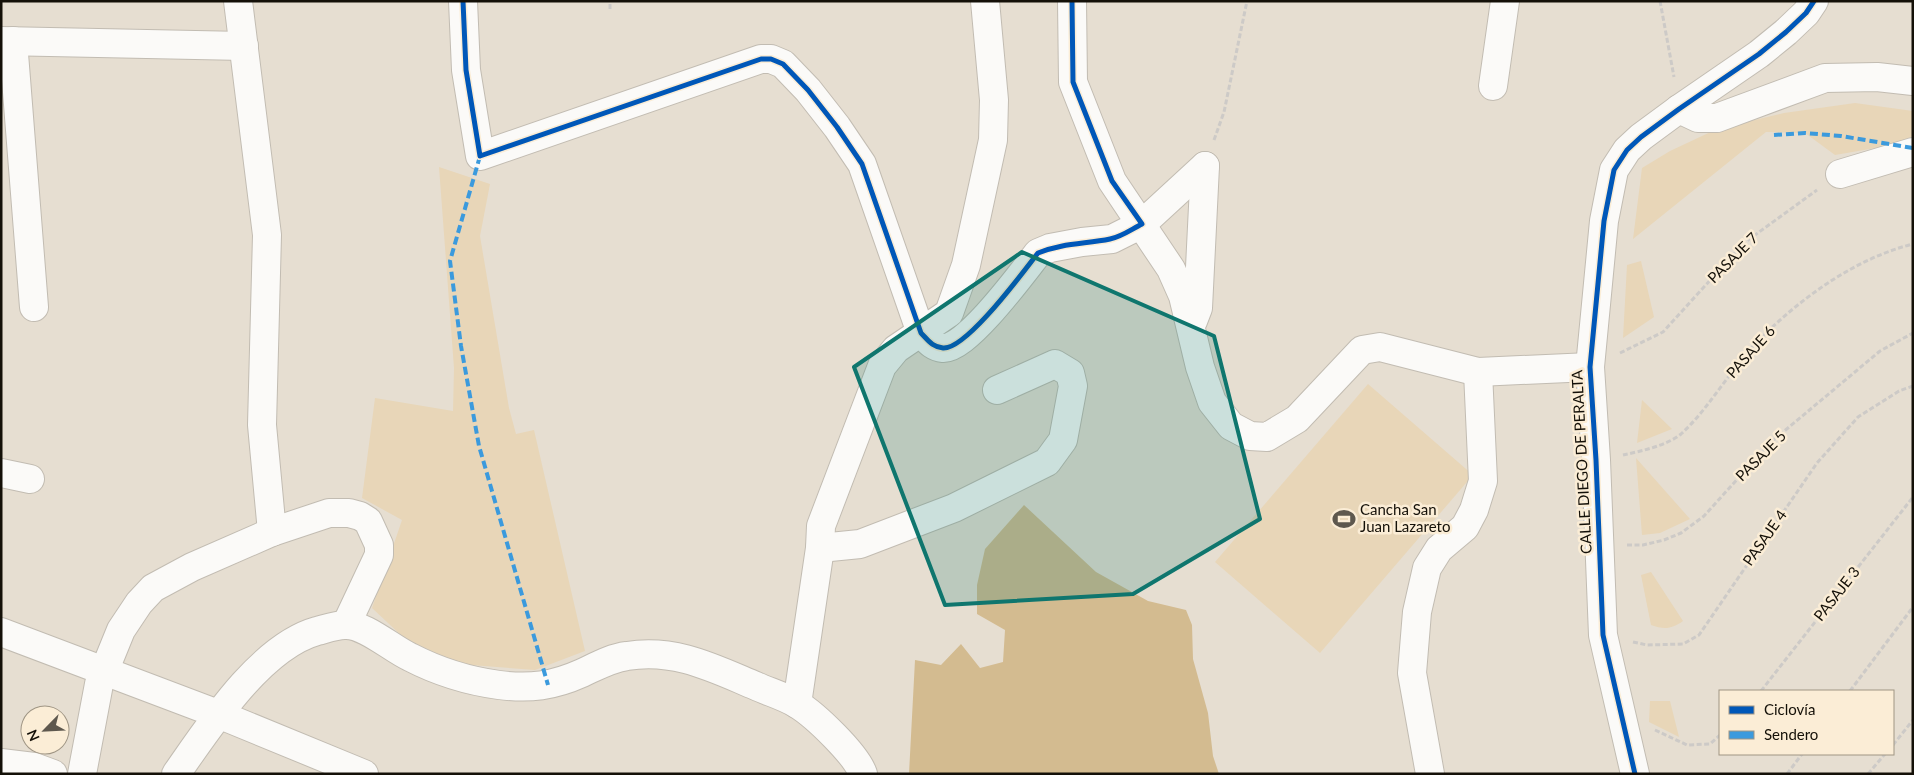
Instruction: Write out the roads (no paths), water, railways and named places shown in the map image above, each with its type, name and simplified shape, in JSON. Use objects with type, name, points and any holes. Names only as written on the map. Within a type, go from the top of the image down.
[{"type":"street","points":[[238,1],[267,234],[262,426],[272,532]]},
{"type":"street","points":[[463,1],[466,70],[480,156],[761,59],[772,58],[783,64],[808,90],[838,127],[862,164],[922,333],[932,345],[944,348],[960,341],[976,328],[1038,254],[1058,247],[1112,239],[1142,224],[1205,166],[1198,308],[1190,326]]},
{"type":"street","points":[[797,704],[820,548],[821,526],[882,366],[896,349],[949,313],[966,265],[993,140],[994,100],[985,1]]},
{"type":"street","points":[[1072,1],[1073,82],[1112,181],[1170,269],[1183,296],[1200,367],[1212,402],[1231,426],[1250,436],[1267,437],[1297,419],[1362,350],[1380,347],[1478,372],[1590,367]]},
{"type":"street","points":[[1494,86],[1505,1]]},
{"type":"street","name":"CALLE DIEGO DE PERALTA","points":[[1635,774],[1603,635],[1590,367],[1604,221],[1614,170],[1627,150],[1641,137],[1759,54],[1786,32],[1814,1]]},
{"type":"street","points":[[34,307],[7,41],[244,46]]},
{"type":"street","points":[[1679,109],[1698,118],[1717,118],[1825,78],[1877,77],[1913,81]]},
{"type":"street","points":[[1840,174],[1913,152]]},
{"type":"street","points":[[820,548],[860,544],[954,508],[1047,462],[1063,440],[1073,386],[1070,373],[1055,364],[997,390]]},
{"type":"street","points":[[1430,774],[1412,672],[1417,612],[1427,568],[1439,549],[1465,527],[1474,510],[1483,481],[1478,372]]},
{"type":"street","points":[[1,473],[30,478]]},
{"type":"street","points":[[82,774],[99,684],[121,630],[139,603],[154,588],[192,567],[272,532],[329,513],[349,513],[360,516],[368,522],[379,544],[379,554],[346,625]]},
{"type":"street","points":[[176,774],[218,714],[266,662],[287,647],[315,632],[346,625],[365,631],[409,657],[450,674],[496,685],[526,688],[548,685],[579,674],[604,662],[628,655],[668,655],[692,659],[797,704],[850,751],[864,774]]},
{"type":"street","points":[[1,632],[218,714],[364,774]]},
{"type":"street","points":[[1,763],[34,767],[53,774]]},
{"type":"place","name":"Cancha San Juan Lazareto","points":[[1344,519]]}]
